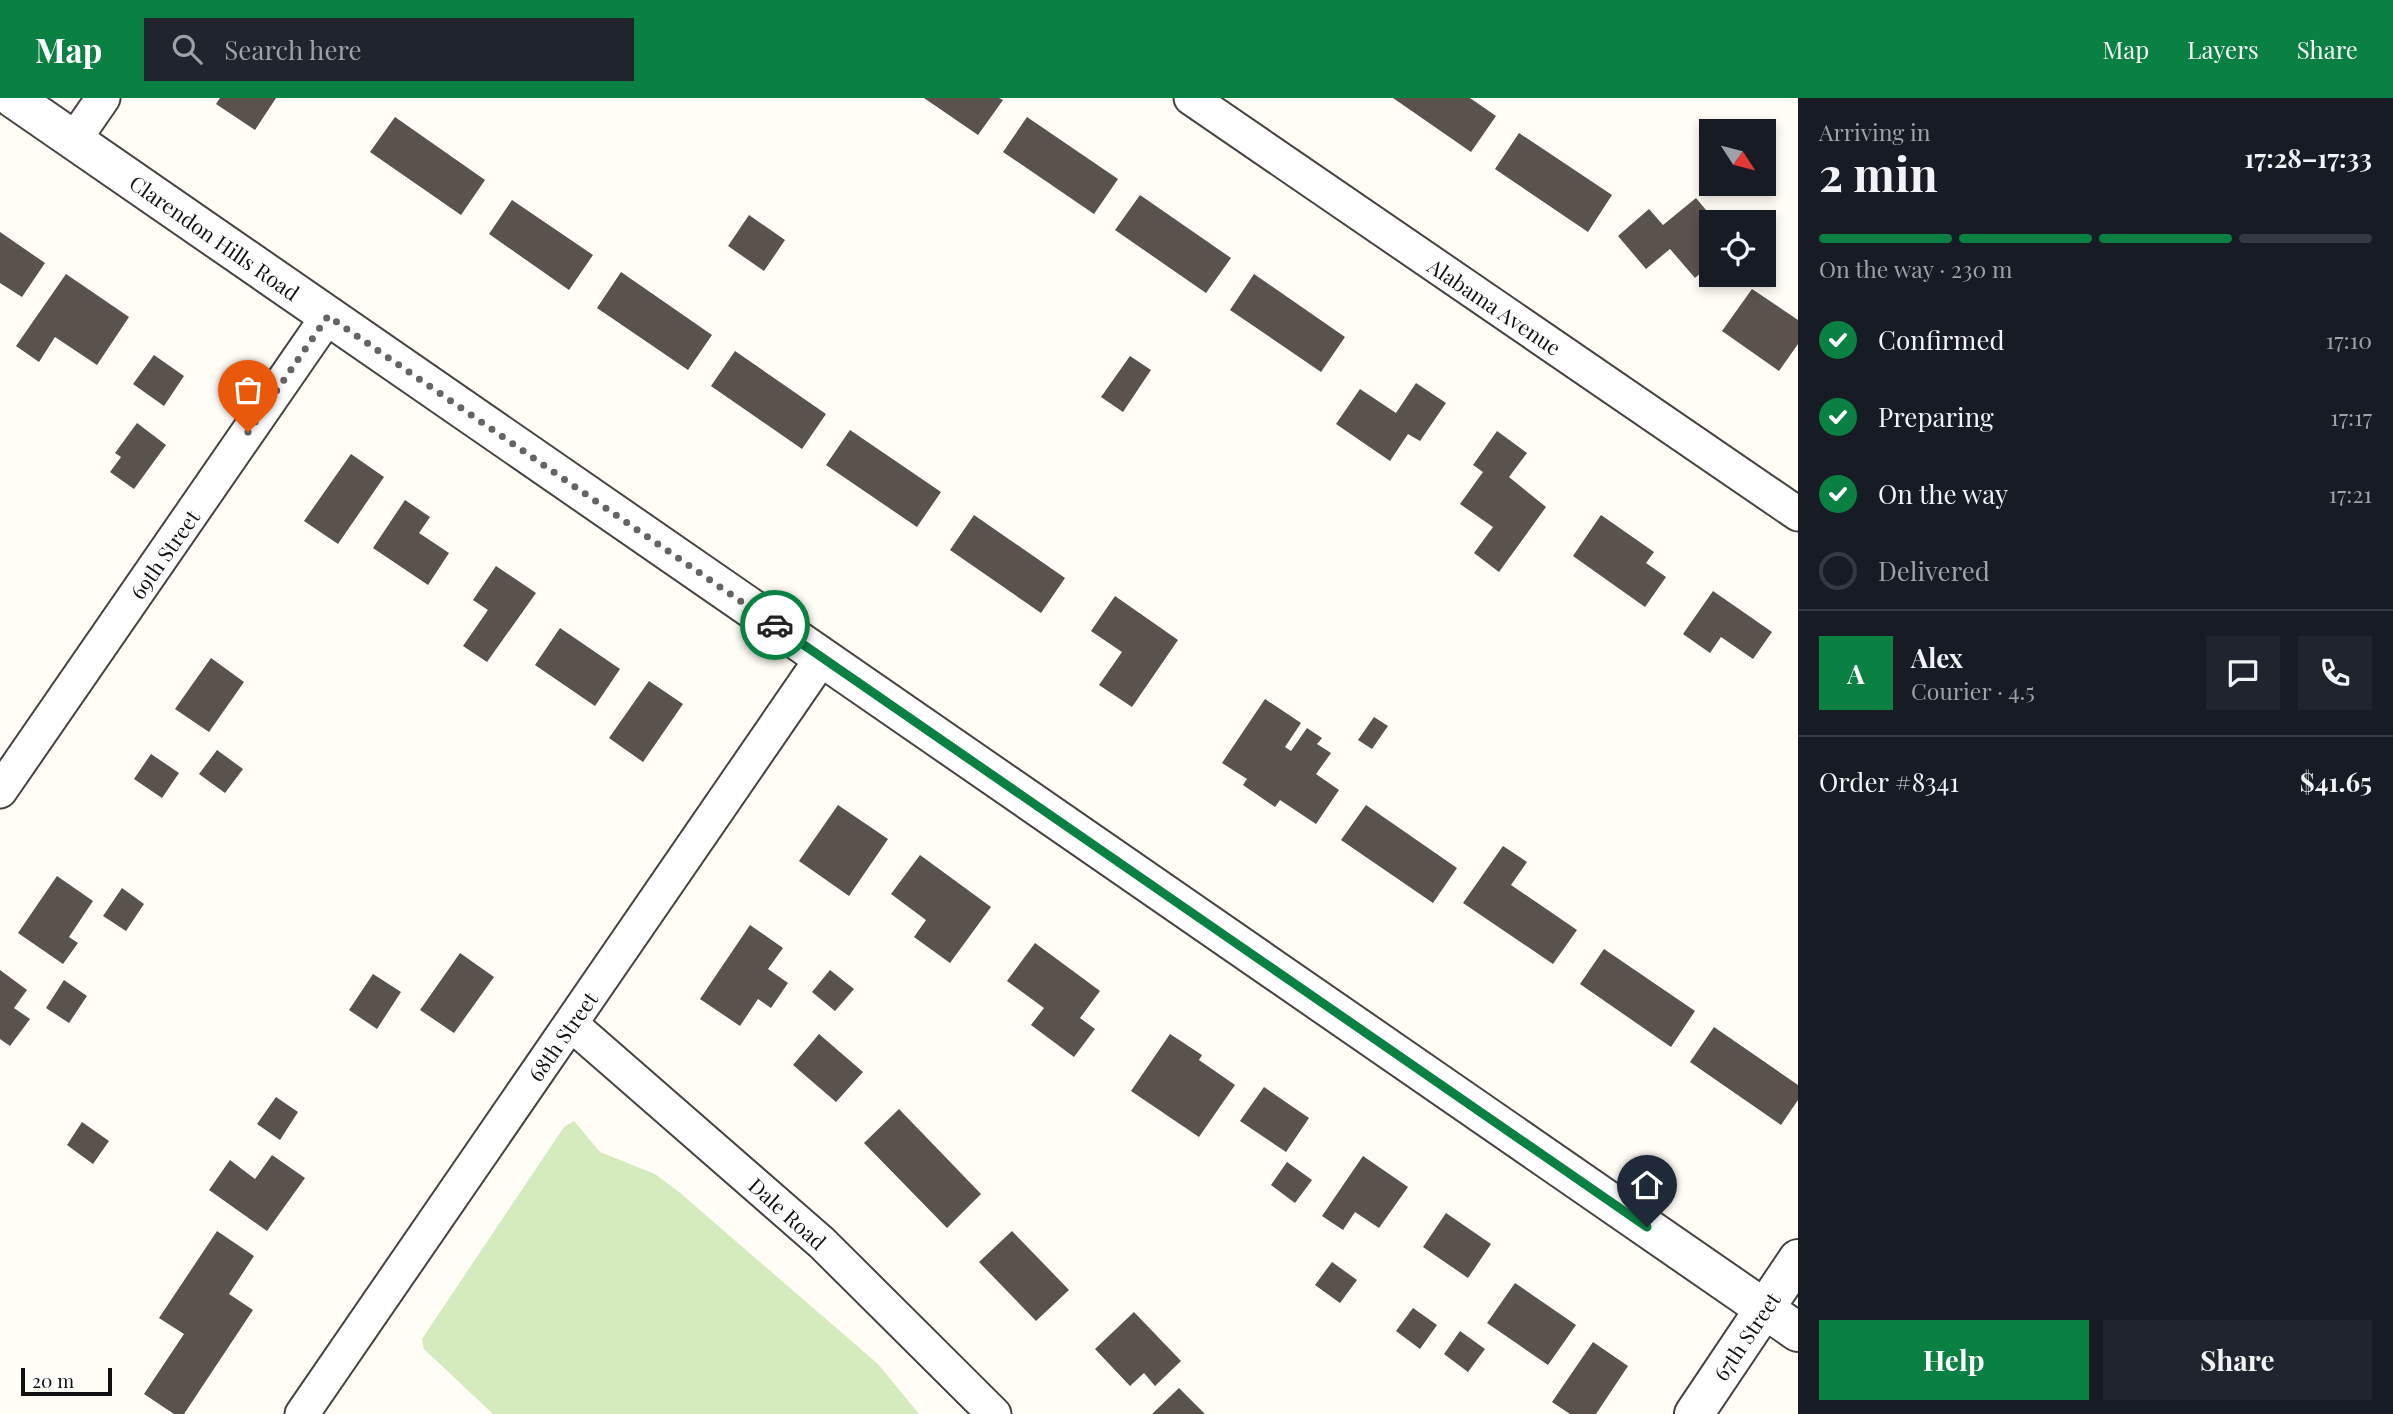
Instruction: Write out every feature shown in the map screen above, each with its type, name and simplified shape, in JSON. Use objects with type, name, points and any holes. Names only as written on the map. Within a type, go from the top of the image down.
[{"type":"street","name":"Clarendon Hills Road","points":[[13,98],[1798,1332]]},
{"type":"street","points":[[74,140],[103,98]]},
{"type":"street","name":"Alabama Avenue","points":[[1191,98],[1798,514]]},
{"type":"street","name":"69th Street","points":[[0,791],[328,316]]},
{"type":"street","name":"68th Street","points":[[302,1414],[822,658]]},
{"type":"street","name":"Dale Road","points":[[570,1024],[822,1243],[994,1414]]},
{"type":"street","name":"67th Street","points":[[1694,1414],[1798,1259]]},
{"type":"green space","points":[[574,1121],[600,1152],[655,1174],[679,1192],[878,1364],[919,1414],[493,1414],[424,1349],[422,1339],[564,1127]]},
{"type":"building","points":[[220,98],[276,98],[255,130],[216,104]]},
{"type":"building","points":[[924,98],[999,98],[1003,100],[978,135]]},
{"type":"building","points":[[1393,98],[1470,98],[1496,116],[1471,152]]},
{"type":"building","points":[[395,117],[485,180],[461,215],[370,152]]},
{"type":"building","points":[[1027,117],[1118,179],[1094,214],[1003,152]]},
{"type":"building","points":[[1519,133],[1612,195],[1588,232],[1495,169]]},
{"type":"building","points":[[1140,195],[1231,258],[1206,293],[1115,230]]},
{"type":"building","points":[[1696,198],[1706,210],[1699,210],[1699,274],[1695,278],[1670,249],[1646,269],[1618,236],[1649,209],[1663,225]]},
{"type":"building","points":[[512,200],[593,255],[569,290],[489,234]]},
{"type":"building","points":[[749,215],[785,240],[764,271],[728,246]]},
{"type":"building","points":[[0,232],[45,263],[22,297],[0,283]]},
{"type":"building","points":[[621,272],[712,335],[688,370],[597,308]]},
{"type":"building","points":[[66,274],[129,317],[97,365],[55,337],[39,362],[16,346]]},
{"type":"building","points":[[1254,274],[1345,337],[1321,372],[1230,310]]},
{"type":"building","points":[[1752,289],[1798,320],[1798,344],[1779,371],[1722,331]]},
{"type":"building","points":[[735,351],[826,414],[802,449],[711,386]]},
{"type":"building","points":[[154,355],[184,376],[164,406],[133,384]]},
{"type":"building","points":[[1130,356],[1151,370],[1123,412],[1101,397]]},
{"type":"building","points":[[1416,383],[1446,403],[1420,441],[1408,434],[1390,461],[1336,424],[1360,389],[1396,413]]},
{"type":"building","points":[[137,423],[166,445],[134,489],[110,472],[121,457],[115,453]]},
{"type":"building","points":[[850,430],[941,492],[917,527],[826,465]]},
{"type":"building","points":[[1497,431],[1527,453],[1509,477],[1546,507],[1499,572],[1474,553],[1493,527],[1460,504],[1483,472],[1473,465]]},
{"type":"building","points":[[351,454],[384,477],[338,544],[304,521]]},
{"type":"building","points":[[405,500],[430,517],[419,533],[449,553],[428,585],[373,548]]},
{"type":"building","points":[[974,515],[1065,578],[1041,613],[950,550]]},
{"type":"building","points":[[1601,515],[1654,552],[1646,563],[1666,577],[1645,607],[1573,556]]},
{"type":"building","points":[[496,566],[536,593],[487,662],[463,646],[488,610],[473,600]]},
{"type":"building","points":[[1713,591],[1772,632],[1753,659],[1721,637],[1710,653],[1683,634]]},
{"type":"building","points":[[1115,596],[1178,640],[1132,707],[1099,685],[1122,652],[1091,631]]},
{"type":"building","points":[[560,628],[620,669],[595,706],[535,665]]},
{"type":"building","points":[[211,658],[244,682],[209,732],[175,709]]},
{"type":"building","points":[[649,681],[683,704],[643,762],[609,738]]},
{"type":"building","points":[[1265,699],[1301,723],[1285,747],[1291,751],[1307,728],[1322,738],[1317,744],[1331,753],[1316,774],[1339,790],[1316,824],[1280,800],[1275,807],[1243,785],[1247,779],[1222,763]]},
{"type":"building","points":[[1374,717],[1388,726],[1372,749],[1358,740]]},
{"type":"building","points":[[217,750],[243,769],[225,793],[199,774]]},
{"type":"building","points":[[151,754],[179,773],[162,798],[134,779]]},
{"type":"building","points":[[838,805],[888,839],[849,896],[799,861]]},
{"type":"building","points":[[1366,805],[1457,868],[1433,903],[1341,840]]},
{"type":"building","points":[[1503,846],[1527,862],[1511,885],[1577,930],[1553,964],[1463,903]]},
{"type":"building","points":[[920,855],[991,907],[950,963],[914,937],[926,920],[891,894]]},
{"type":"building","points":[[57,876],[93,901],[69,937],[78,943],[63,964],[18,933]]},
{"type":"building","points":[[122,888],[144,904],[126,931],[103,916]]},
{"type":"building","points":[[750,925],[783,948],[768,969],[788,983],[771,1008],[758,999],[740,1026],[700,999]]},
{"type":"building","points":[[1035,943],[1100,991],[1080,1018],[1095,1029],[1074,1057],[1031,1025],[1044,1008],[1007,981]]},
{"type":"building","points":[[1604,949],[1695,1011],[1671,1047],[1580,984]]},
{"type":"building","points":[[460,953],[494,977],[454,1033],[420,1010]]},
{"type":"building","points":[[0,970],[27,990],[14,1008],[30,1019],[10,1046],[0,1039]]},
{"type":"building","points":[[830,970],[854,989],[835,1011],[812,992]]},
{"type":"building","points":[[373,974],[401,992],[377,1029],[349,1010]]},
{"type":"building","points":[[64,980],[87,996],[69,1023],[46,1008]]},
{"type":"building","points":[[1714,1027],[1798,1085],[1798,1100],[1781,1125],[1690,1062]]},
{"type":"building","points":[[819,1034],[863,1072],[836,1102],[793,1065]]},
{"type":"building","points":[[1170,1034],[1202,1055],[1199,1060],[1235,1085],[1199,1137],[1131,1091]]},
{"type":"building","points":[[1264,1087],[1309,1118],[1286,1152],[1240,1121]]},
{"type":"building","points":[[276,1097],[298,1112],[280,1140],[257,1124]]},
{"type":"building","points":[[899,1109],[981,1194],[947,1228],[864,1143]]},
{"type":"building","points":[[82,1122],[109,1141],[93,1164],[67,1145]]},
{"type":"building","points":[[272,1155],[305,1178],[267,1231],[209,1190],[230,1160],[255,1179]]},
{"type":"building","points":[[1363,1156],[1408,1187],[1379,1228],[1355,1212],[1343,1230],[1322,1216]]},
{"type":"building","points":[[1287,1162],[1312,1180],[1295,1203],[1271,1185]]},
{"type":"building","points":[[1446,1213],[1491,1244],[1468,1278],[1423,1247]]},
{"type":"building","points":[[217,1231],[254,1256],[229,1294],[253,1310],[184,1414],[174,1414],[144,1394],[184,1334],[159,1318]]},
{"type":"building","points":[[1012,1231],[1069,1290],[1036,1321],[979,1262]]},
{"type":"building","points":[[1332,1262],[1357,1280],[1340,1303],[1315,1285]]},
{"type":"building","points":[[1515,1283],[1576,1325],[1548,1365],[1487,1323]]},
{"type":"building","points":[[1413,1308],[1437,1325],[1420,1349],[1396,1331]]},
{"type":"building","points":[[1134,1312],[1181,1361],[1155,1386],[1144,1373],[1130,1386],[1095,1349]]},
{"type":"building","points":[[1460,1331],[1485,1349],[1468,1372],[1444,1354]]},
{"type":"building","points":[[1593,1342],[1628,1366],[1596,1414],[1570,1414],[1552,1402]]},
{"type":"building","points":[[1179,1388],[1205,1414],[1152,1414]]},
{"type":"way so far","points":[[248,432],[328,316],[775,625]]},
{"type":"route","points":[[775,625],[1647,1227]]}]
